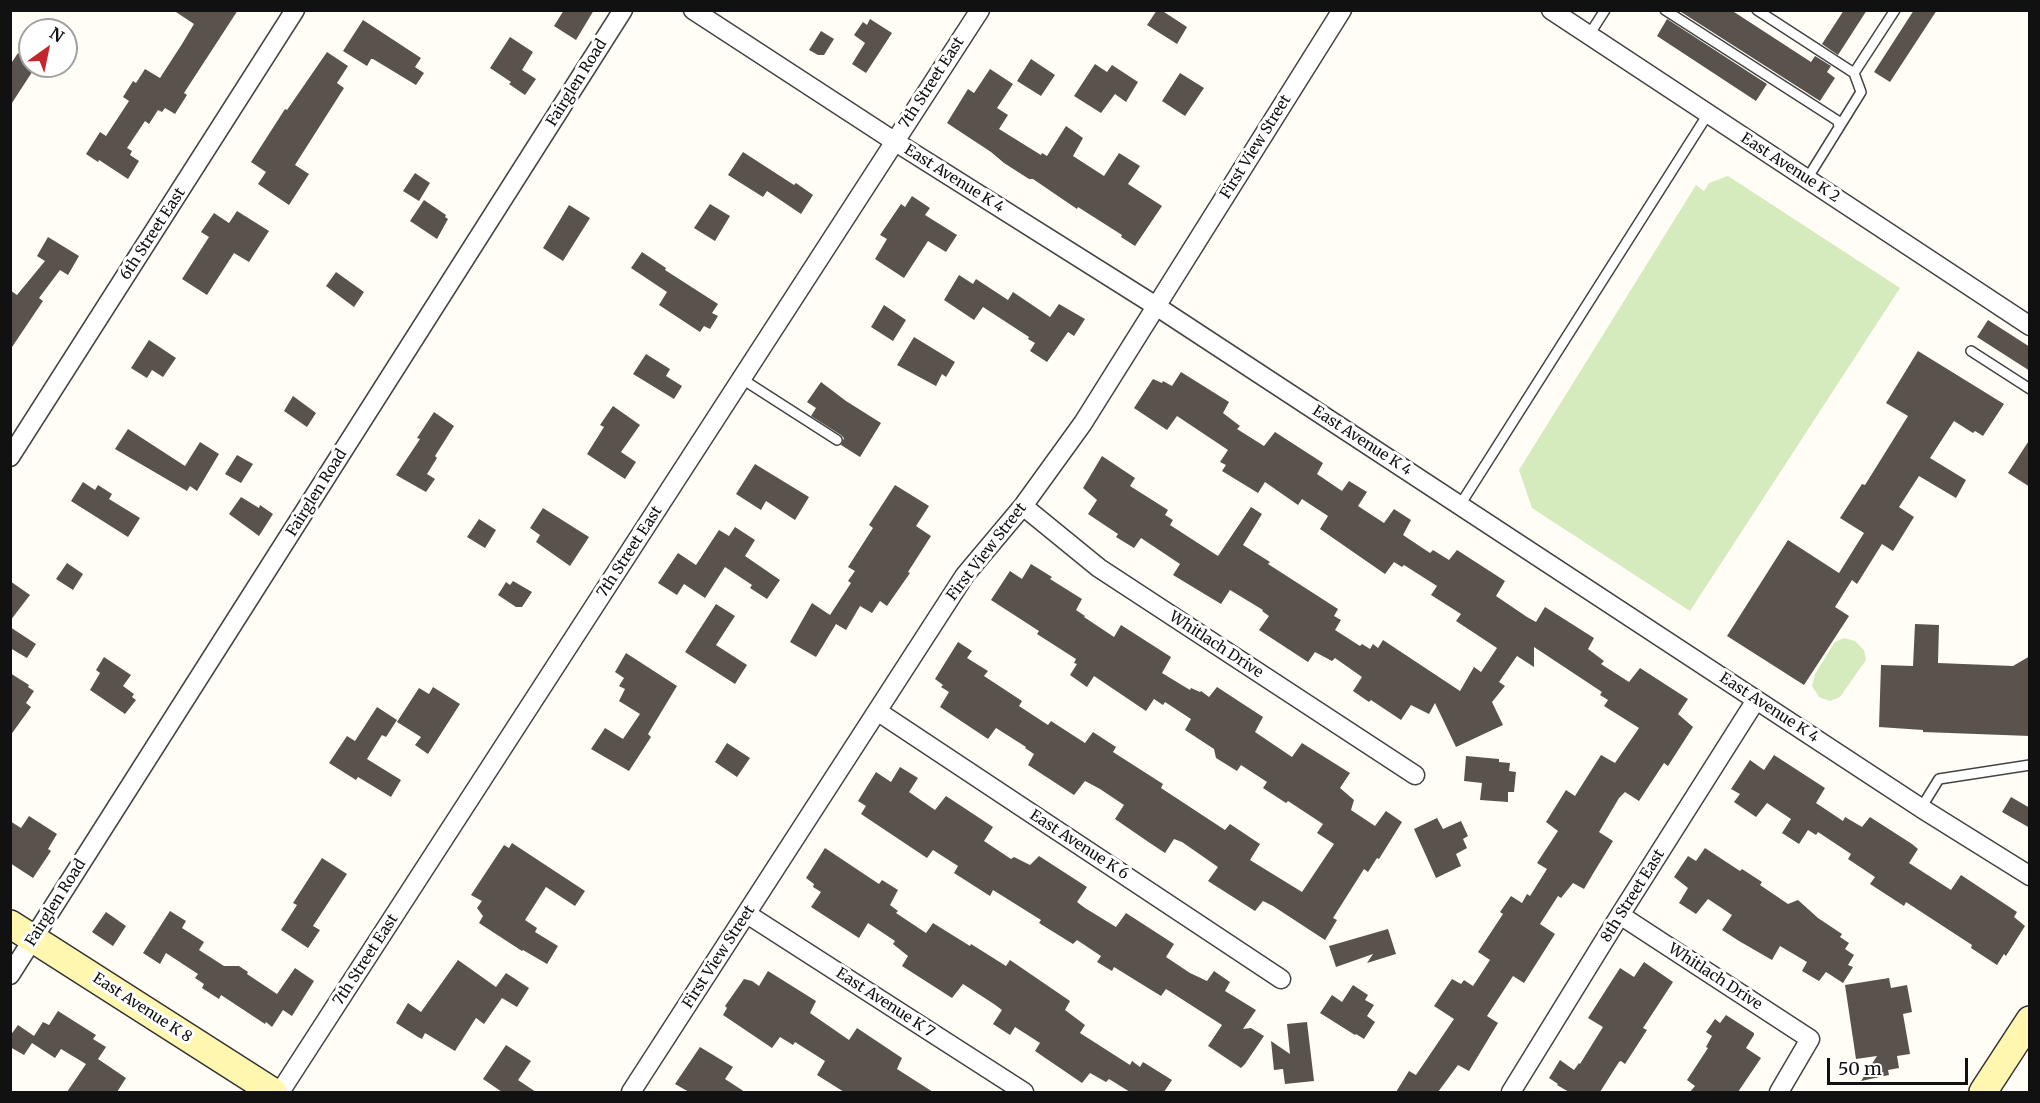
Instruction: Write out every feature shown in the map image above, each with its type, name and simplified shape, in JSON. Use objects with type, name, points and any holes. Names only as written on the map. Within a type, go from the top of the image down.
[{"type":"street","name":"6th Street East","points":[[10,457],[295,10]]},
{"type":"street","name":"Fairglen Road","points":[[10,975],[623,10]]},
{"type":"street","name":"East Avenue K 4","points":[[693,10],[894,141],[1156,306],[1921,808],[2030,876]]},
{"type":"street","name":"7th Street East","points":[[280,1092],[980,10]]},
{"type":"street","name":"First View Street","points":[[631,1092],[965,575],[1023,506],[1083,423],[1342,10]]},
{"type":"street","name":"East Avenue K 2","points":[[1551,10],[2030,326]]},
{"type":"street","name":"Whitlach Drive","points":[[1023,506],[1099,568],[1415,775]]},
{"type":"street","name":"8th Street East","points":[[1511,1092],[1756,700]]},
{"type":"street","name":"East Avenue K 6","points":[[877,711],[1281,979]]},
{"type":"street","name":"East Avenue K 7","points":[[747,914],[1023,1092]]},
{"type":"street","name":"Whitlach Drive","points":[[1620,915],[1810,1039],[1779,1092]]},
{"type":"street","name":"East Avenue K 8","points":[[10,924],[273,1092]]},
{"type":"street","points":[[1983,1092],[2030,1020]]},
{"type":"lane","points":[[1589,35],[1605,10]]},
{"type":"lane","points":[[1665,10],[1838,121],[1839,127]]},
{"type":"lane","points":[[1757,10],[1854,73],[1861,92],[1807,179]]},
{"type":"lane","points":[[1854,73],[1895,10]]},
{"type":"lane","points":[[1460,505],[1708,114]]},
{"type":"lane","points":[[1971,351],[2030,388]]},
{"type":"lane","points":[[742,379],[837,440]]},
{"type":"lane","points":[[1921,808],[1939,779],[2030,765]]},
{"type":"green space","points":[[1728,176],[1900,288],[1690,611],[1532,508],[1519,470],[1696,185],[1704,191],[1709,183]]},
{"type":"green space","points":[[1844,638],[1855,641],[1864,650],[1866,660],[1840,697],[1830,701],[1819,697],[1812,686],[1815,674],[1835,642]]},
{"type":"building","points":[[173,10],[238,10],[184,93],[187,95],[175,114],[165,108],[162,112],[158,110],[149,124],[145,121],[127,148],[132,151],[130,155],[139,161],[128,179],[86,154],[100,132],[106,136],[129,101],[123,97],[133,81],[136,83],[145,69],[160,78],[182,44],[194,24]]},
{"type":"building","points":[[564,10],[594,10],[576,40],[554,26]]},
{"type":"building","points":[[1157,10],[1161,10],[1187,27],[1177,44],[1147,25]]},
{"type":"building","points":[[1678,10],[1731,10],[1811,62],[1815,56],[1831,66],[1827,72],[1835,78],[1820,101]]},
{"type":"building","points":[[1844,10],[1867,10],[1838,55],[1822,44]]},
{"type":"building","points":[[1914,10],[1937,10],[1890,82],[1874,72]]},
{"type":"building","points":[[870,19],[892,33],[866,73],[852,64],[865,43],[854,35],[863,22],[867,25]]},
{"type":"building","points":[[1667,19],[1767,84],[1756,101],[1657,36]]},
{"type":"building","points":[[363,20],[421,58],[415,67],[424,73],[416,85],[373,59],[367,66],[343,51]]},
{"type":"building","points":[[821,31],[834,39],[824,55],[818,55],[809,50]]},
{"type":"building","points":[[510,37],[533,52],[522,70],[536,79],[525,95],[490,68]]},
{"type":"building","points":[[327,52],[348,66],[337,83],[344,88],[295,165],[309,174],[289,205],[258,184],[266,172],[251,162],[285,109],[287,110]]},
{"type":"building","points":[[18,53],[18,78],[28,78],[10,106],[10,65]]},
{"type":"building","points":[[1031,59],[1055,75],[1041,96],[1017,81]]},
{"type":"building","points":[[1095,64],[1107,72],[1112,65],[1138,82],[1126,102],[1115,94],[1101,113],[1074,96]]},
{"type":"building","points":[[990,69],[1013,84],[997,108],[1008,115],[999,129],[1041,155],[1042,153],[1047,156],[1066,126],[1083,138],[1073,156],[1104,176],[1119,153],[1140,166],[1128,184],[1162,206],[1135,246],[1078,207],[1077,209],[1033,179],[1029,179],[1004,163],[947,123],[968,89],[974,93]]},
{"type":"building","points":[[1180,73],[1204,88],[1185,116],[1162,101]]},
{"type":"building","points":[[743,152],[813,195],[801,214],[767,191],[763,197],[728,175]]},
{"type":"building","points":[[415,173],[430,183],[419,201],[403,191]]},
{"type":"building","points":[[912,196],[930,208],[925,215],[957,235],[946,252],[928,241],[904,278],[875,259],[887,239],[880,235],[901,204],[905,207]]},
{"type":"building","points":[[424,200],[446,215],[448,219],[437,239],[410,221]]},
{"type":"building","points":[[710,204],[730,216],[715,241],[694,228]]},
{"type":"building","points":[[569,205],[590,218],[563,261],[543,248]]},
{"type":"building","points":[[237,211],[269,231],[249,262],[234,253],[207,295],[182,279],[209,237],[201,232],[214,213],[229,223]]},
{"type":"building","points":[[48,237],[79,256],[68,275],[60,270],[39,298],[43,301],[10,350],[10,290],[17,295],[45,261],[37,256]]},
{"type":"building","points":[[642,252],[666,268],[665,270],[718,304],[712,313],[718,316],[710,329],[704,326],[700,332],[659,305],[667,292],[631,268]]},
{"type":"building","points":[[336,272],[364,292],[354,307],[326,286]]},
{"type":"building","points":[[959,275],[973,284],[976,279],[1008,300],[1013,292],[1050,317],[1059,304],[1085,319],[1074,336],[1068,332],[1047,362],[1030,351],[1035,343],[1028,339],[1029,337],[983,307],[974,320],[944,300]]},
{"type":"building","points":[[884,305],[906,320],[893,341],[871,327]]},
{"type":"building","points":[[1988,320],[2030,347],[2030,371],[1977,337]]},
{"type":"building","points":[[914,337],[955,362],[946,377],[942,374],[936,386],[897,365]]},
{"type":"building","points":[[149,340],[176,358],[163,377],[152,370],[147,378],[131,368]]},
{"type":"building","points":[[1918,351],[2004,404],[1983,436],[1975,431],[1973,433],[1954,421],[1930,458],[1966,480],[1956,498],[1919,476],[1899,507],[1914,517],[1893,551],[1882,544],[1857,584],[1852,580],[1835,607],[1849,616],[1804,685],[1727,636],[1788,540],[1839,573],[1864,533],[1840,518],[1862,484],[1865,485],[1908,416],[1886,403]]},
{"type":"building","points":[[646,354],[670,369],[666,376],[682,386],[674,399],[633,374]]},
{"type":"building","points":[[1181,372],[1229,402],[1223,413],[1240,426],[1237,429],[1264,446],[1275,432],[1323,463],[1317,474],[1342,491],[1349,481],[1367,492],[1358,506],[1384,523],[1394,509],[1411,520],[1403,535],[1430,553],[1433,550],[1449,560],[1457,550],[1505,581],[1496,596],[1527,617],[1536,622],[1545,607],[1594,638],[1588,649],[1604,661],[1601,664],[1629,682],[1640,668],[1688,699],[1678,714],[1693,727],[1668,766],[1664,763],[1639,801],[1625,792],[1619,798],[1599,832],[1613,841],[1584,889],[1573,883],[1561,898],[1558,896],[1540,924],[1555,934],[1524,983],[1513,976],[1487,1016],[1498,1023],[1469,1071],[1458,1065],[1438,1092],[1396,1092],[1409,1071],[1416,1075],[1454,1019],[1434,1006],[1452,979],[1461,984],[1464,980],[1473,986],[1490,960],[1478,952],[1503,914],[1500,912],[1511,896],[1522,903],[1527,894],[1530,896],[1547,869],[1537,863],[1558,831],[1546,822],[1566,790],[1575,796],[1601,755],[1615,763],[1639,728],[1604,706],[1608,700],[1600,695],[1602,692],[1534,647],[1534,667],[1517,656],[1499,682],[1505,686],[1492,702],[1503,725],[1456,747],[1435,703],[1429,714],[1411,705],[1401,720],[1353,691],[1362,677],[1335,658],[1332,661],[1315,652],[1308,662],[1259,630],[1269,616],[1263,610],[1230,590],[1221,604],[1173,575],[1180,564],[1141,538],[1134,548],[1116,537],[1118,534],[1088,514],[1097,500],[1083,488],[1102,456],[1135,478],[1130,486],[1168,510],[1165,515],[1173,520],[1170,525],[1218,556],[1251,507],[1262,514],[1243,545],[1338,609],[1334,616],[1341,620],[1335,630],[1360,646],[1362,644],[1370,649],[1373,644],[1378,648],[1383,640],[1460,691],[1474,667],[1481,672],[1497,648],[1456,621],[1461,614],[1431,595],[1437,586],[1404,565],[1402,567],[1394,562],[1385,574],[1320,529],[1328,516],[1302,499],[1298,505],[1265,482],[1258,493],[1222,471],[1226,465],[1220,462],[1228,450],[1177,416],[1167,430],[1134,408],[1153,379],[1172,386]]},
{"type":"building","points":[[821,382],[881,423],[860,457],[841,445],[844,438],[841,435],[811,416],[816,408],[807,402]]},
{"type":"building","points":[[293,396],[316,413],[307,427],[284,411]]},
{"type":"building","points":[[613,406],[640,425],[621,452],[636,462],[625,479],[587,454],[604,427],[600,425]]},
{"type":"building","points":[[434,412],[454,426],[435,456],[437,458],[427,474],[435,479],[426,492],[396,475],[420,439],[417,438]]},
{"type":"building","points":[[128,429],[185,466],[200,442],[219,454],[197,491],[190,486],[187,491],[115,449]]},
{"type":"building","points":[[2030,439],[2030,487],[2008,473]]},
{"type":"building","points":[[237,455],[253,464],[241,483],[225,474]]},
{"type":"building","points":[[755,464],[809,497],[795,520],[766,501],[761,510],[736,494]]},
{"type":"building","points":[[83,482],[95,490],[98,485],[112,494],[109,499],[140,518],[128,537],[71,501]]},
{"type":"building","points":[[895,485],[929,506],[916,526],[931,536],[908,572],[910,573],[887,606],[880,601],[872,613],[860,606],[846,630],[836,624],[816,657],[790,642],[812,603],[830,615],[851,583],[848,581],[855,571],[848,567],[873,528],[869,525]]},
{"type":"building","points":[[241,497],[259,508],[260,505],[273,514],[259,536],[229,514]]},
{"type":"building","points":[[543,508],[589,537],[570,566],[536,542],[540,535],[530,528]]},
{"type":"building","points":[[479,519],[496,530],[485,548],[467,537]]},
{"type":"building","points":[[735,527],[755,540],[745,556],[780,580],[767,599],[750,588],[752,585],[725,567],[705,598],[684,584],[677,595],[658,583],[678,553],[696,565],[719,530],[729,536]]},
{"type":"building","points":[[67,563],[83,574],[73,590],[56,579]]},
{"type":"building","points":[[1031,564],[1082,599],[1076,610],[1114,637],[1121,625],[1171,657],[1162,673],[1190,690],[1191,688],[1201,691],[1209,697],[1217,687],[1263,717],[1255,732],[1292,757],[1302,743],[1350,773],[1340,788],[1354,800],[1351,810],[1375,826],[1386,811],[1402,822],[1379,859],[1377,858],[1368,872],[1364,869],[1333,918],[1337,920],[1325,940],[1273,906],[1263,901],[1255,911],[1208,881],[1218,867],[1182,842],[1174,839],[1165,853],[1147,841],[1115,819],[1124,805],[1100,789],[1085,781],[1074,795],[1028,765],[1034,754],[1026,747],[996,728],[988,739],[940,707],[949,692],[935,679],[958,642],[972,651],[967,658],[988,671],[984,676],[1022,701],[1019,706],[1048,725],[1051,721],[1085,743],[1093,732],[1116,747],[1113,752],[1163,784],[1161,788],[1225,830],[1230,824],[1260,844],[1250,860],[1302,892],[1334,844],[1317,833],[1323,824],[1263,788],[1267,782],[1241,765],[1237,771],[1216,758],[1214,749],[1185,730],[1191,719],[1165,702],[1163,705],[1154,699],[1146,711],[1094,676],[1087,687],[1070,675],[1077,664],[1074,663],[1076,659],[1037,634],[1039,631],[991,600],[1010,571],[1022,579]]},
{"type":"building","points":[[10,581],[30,595],[10,621]]},
{"type":"building","points":[[513,581],[532,592],[522,607],[516,607],[498,595],[506,582],[510,585]]},
{"type":"building","points":[[716,604],[735,616],[716,645],[747,665],[735,684],[685,652]]},
{"type":"building","points":[[1915,624],[1939,625],[1938,663],[2013,666],[2030,656],[2030,736],[1923,732],[1923,730],[1879,727],[1881,665],[1913,666]]},
{"type":"building","points":[[10,627],[36,644],[27,658],[10,648]]},
{"type":"building","points":[[626,653],[677,686],[648,734],[651,737],[629,771],[591,749],[605,728],[623,739],[640,714],[619,701],[625,689],[619,686],[624,678],[615,672]]},
{"type":"building","points":[[104,657],[131,675],[123,686],[134,694],[132,697],[136,700],[125,714],[90,690],[100,673],[96,670]]},
{"type":"building","points":[[10,673],[34,691],[26,703],[31,707],[10,736]]},
{"type":"building","points":[[433,687],[460,704],[428,754],[415,745],[421,737],[397,722],[419,688],[429,694]]},
{"type":"building","points":[[377,707],[397,720],[386,737],[382,735],[367,759],[401,780],[391,797],[358,777],[356,780],[329,763],[347,736],[355,741]]},
{"type":"building","points":[[727,743],[750,758],[737,777],[715,762]]},
{"type":"building","points":[[1774,755],[1825,788],[1816,803],[1843,821],[1845,817],[1862,827],[1870,817],[1918,849],[1909,863],[1951,890],[1961,875],[2017,912],[2014,917],[2025,926],[2006,956],[2004,954],[1997,965],[1971,948],[1972,945],[1906,902],[1904,906],[1870,884],[1875,877],[1848,859],[1851,854],[1818,832],[1816,835],[1808,830],[1799,844],[1782,833],[1791,819],[1767,803],[1756,817],[1734,802],[1740,794],[1731,789],[1750,760],[1764,770]]},
{"type":"building","points":[[1466,756],[1499,759],[1499,762],[1510,763],[1509,771],[1516,772],[1514,792],[1508,792],[1508,802],[1480,800],[1482,783],[1464,781]]},
{"type":"building","points":[[900,767],[918,778],[909,792],[935,810],[946,796],[993,827],[984,841],[1011,859],[1014,857],[1030,865],[1039,856],[1087,887],[1077,902],[1085,908],[1116,927],[1126,913],[1174,944],[1166,957],[1190,973],[1207,981],[1214,971],[1230,982],[1225,991],[1256,1010],[1243,1029],[1251,1028],[1264,1036],[1245,1064],[1241,1068],[1208,1046],[1222,1025],[1166,989],[1161,996],[1114,967],[1112,971],[1097,962],[1101,956],[1077,940],[1073,944],[1039,923],[1041,920],[993,890],[990,896],[954,873],[958,866],[933,850],[927,858],[861,814],[866,806],[858,801],[876,772],[891,782]]},
{"type":"building","points":[[2011,797],[2030,808],[2030,828],[2002,812]]},
{"type":"building","points":[[29,816],[57,834],[48,849],[51,851],[33,878],[10,863],[10,821],[21,828]]},
{"type":"building","points":[[1437,818],[1443,829],[1461,821],[1468,836],[1463,839],[1467,848],[1456,854],[1461,866],[1436,878],[1414,829]]},
{"type":"building","points":[[512,843],[585,891],[575,906],[546,887],[525,920],[537,928],[535,932],[558,946],[547,964],[479,923],[483,916],[477,908],[482,901],[471,895],[504,845],[509,848]]},
{"type":"building","points":[[825,848],[879,884],[882,880],[898,890],[890,905],[898,911],[896,913],[926,933],[933,923],[1006,966],[1010,960],[1070,1001],[1065,1010],[1085,1025],[1080,1033],[1130,1065],[1132,1061],[1140,1067],[1143,1062],[1172,1080],[1164,1092],[1130,1092],[1109,1079],[1106,1082],[1090,1073],[1082,1083],[1035,1051],[1040,1043],[1015,1027],[1010,1035],[993,1024],[1002,1010],[994,1004],[963,984],[952,998],[902,966],[908,956],[893,944],[895,941],[868,923],[859,938],[811,907],[821,892],[813,887],[814,884],[806,878]]},
{"type":"building","points":[[1705,848],[1740,871],[1742,869],[1762,882],[1760,885],[1788,904],[1798,900],[1818,918],[1842,934],[1840,937],[1849,943],[1845,949],[1854,955],[1848,965],[1853,967],[1843,983],[1826,972],[1819,981],[1802,971],[1807,962],[1780,946],[1772,960],[1739,941],[1722,930],[1732,915],[1708,899],[1696,914],[1679,903],[1688,888],[1674,877],[1688,856],[1696,861]]},
{"type":"building","points":[[322,858],[347,874],[313,926],[320,930],[308,948],[281,930],[297,905],[293,903]]},
{"type":"building","points":[[170,911],[186,921],[182,928],[204,942],[199,950],[224,966],[239,966],[277,994],[295,968],[314,981],[292,1016],[283,1010],[272,1027],[221,995],[219,999],[202,988],[204,984],[195,978],[198,974],[166,953],[160,964],[143,953]]},
{"type":"building","points":[[106,912],[126,926],[113,946],[92,932]]},
{"type":"building","points":[[1388,929],[1396,954],[1367,963],[1373,954],[1336,967],[1329,946]]},
{"type":"building","points":[[458,960],[496,987],[506,973],[529,988],[517,1007],[502,998],[484,1024],[476,1018],[455,1051],[425,1033],[422,1039],[396,1023],[408,1003],[421,1012]]},
{"type":"building","points":[[1644,962],[1673,982],[1643,1028],[1647,1030],[1625,1064],[1619,1062],[1600,1092],[1569,1092],[1557,1085],[1549,1078],[1560,1060],[1574,1070],[1603,1027],[1588,1018],[1620,968],[1634,977]]},
{"type":"building","points":[[768,971],[816,1001],[810,1013],[849,1040],[857,1028],[902,1058],[897,1069],[933,1092],[844,1092],[817,1075],[825,1061],[795,1042],[793,1045],[780,1037],[772,1048],[723,1015],[727,1008],[725,1006],[744,979],[759,986]]},
{"type":"building","points":[[1889,978],[1891,988],[1907,985],[1912,1012],[1903,1014],[1910,1054],[1897,1056],[1899,1068],[1888,1070],[1889,1075],[1861,1081],[1877,1056],[1856,1059],[1845,985]]},
{"type":"building","points":[[1353,985],[1368,995],[1365,1000],[1374,1005],[1367,1016],[1375,1022],[1364,1039],[1320,1013],[1332,995],[1342,1002]]},
{"type":"building","points":[[58,1011],[96,1035],[93,1039],[106,1047],[98,1059],[126,1078],[117,1092],[67,1092],[86,1064],[61,1049],[55,1058],[32,1043],[24,1055],[10,1047],[10,1036],[18,1025],[34,1036],[43,1022],[49,1025]]},
{"type":"building","points":[[1726,1015],[1754,1033],[1746,1048],[1761,1058],[1738,1092],[1690,1092],[1695,1086],[1687,1080],[1708,1048],[1706,1047],[1712,1036],[1706,1032],[1715,1019],[1720,1023]]},
{"type":"building","points":[[1307,1022],[1314,1081],[1285,1084],[1283,1069],[1274,1070],[1271,1041],[1290,1054],[1287,1024]]},
{"type":"building","points":[[506,1045],[531,1061],[518,1080],[536,1092],[502,1092],[483,1079]]},
{"type":"building","points":[[700,1047],[733,1067],[725,1079],[745,1092],[689,1092],[675,1084]]}]
